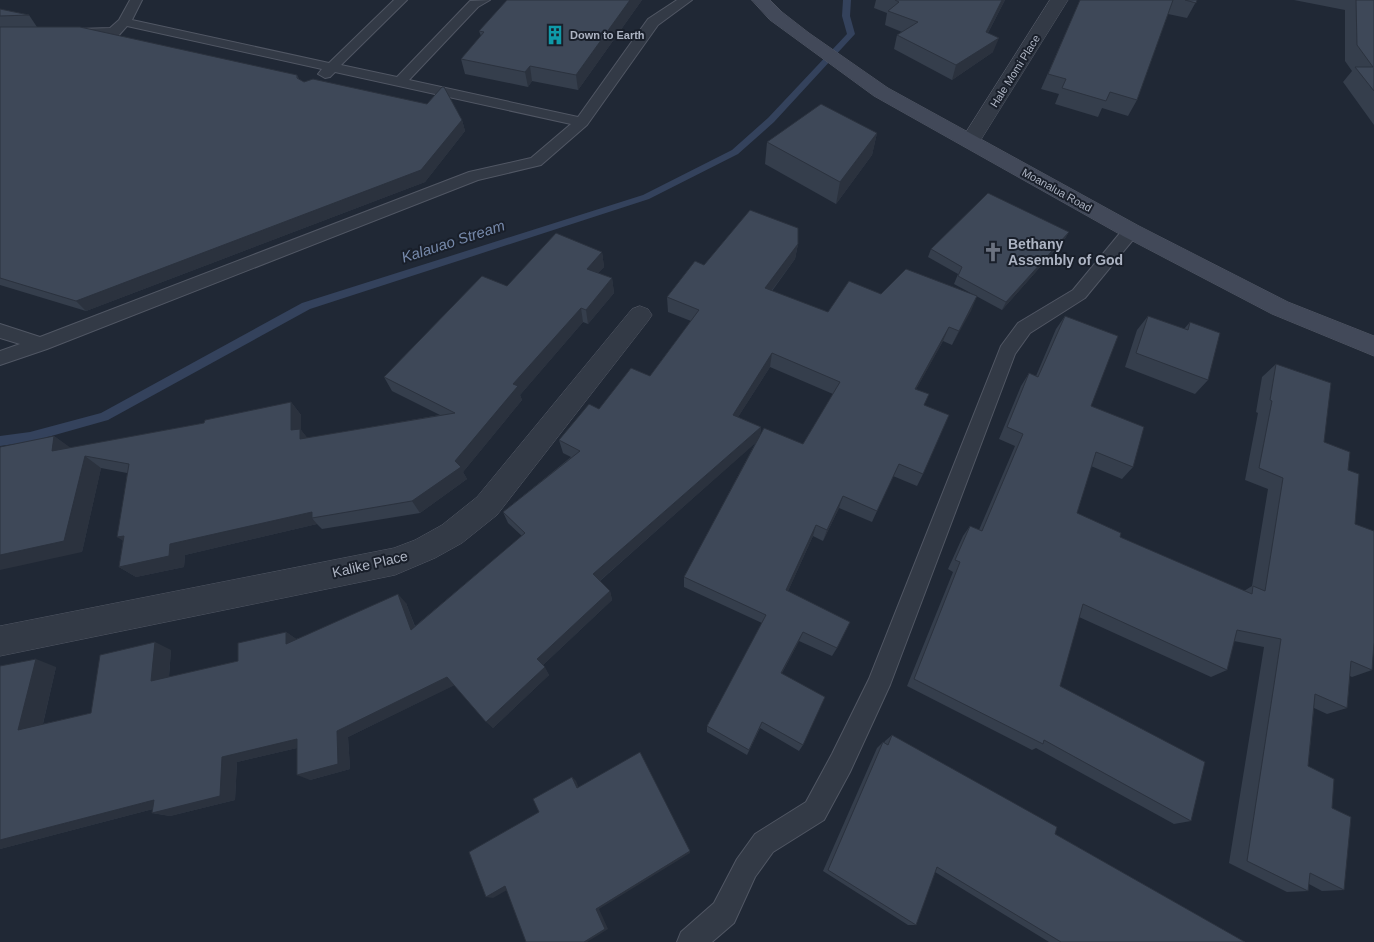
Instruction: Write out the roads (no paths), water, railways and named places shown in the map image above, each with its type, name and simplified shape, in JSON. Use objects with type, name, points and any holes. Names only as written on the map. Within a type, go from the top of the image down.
[{"type":"main road","name":"Moanalua Road","points":[[761,0],[776,16],[803,37],[881,92],[1131,231],[1280,308],[1374,346]]},
{"type":"street","name":"Hale Momi Place","points":[[970,142],[1059,0]]},
{"type":"street","name":"Kalike Place","points":[[0,641],[395,561],[426,549],[452,534],[487,506],[640,315]]},
{"type":"lane","points":[[103,42],[119,27],[136,0]]},
{"type":"lane","points":[[318,81],[401,0]]},
{"type":"lane","points":[[456,0],[479,2]]},
{"type":"lane","points":[[0,358],[41,344],[474,176],[536,162],[582,122],[642,35],[660,17],[686,0]]},
{"type":"lane","points":[[400,82],[479,2]]},
{"type":"lane","points":[[65,33],[119,27],[332,67],[582,122]]},
{"type":"lane","points":[[691,942],[724,913],[746,868],[764,843],[815,810],[841,763],[878,685],[1007,350],[1024,328],[1079,294],[1131,231]]},
{"type":"lane","points":[[0,331],[41,344]]},
{"type":"waterway","name":"Kalauao Stream","points":[[0,441],[30,437],[104,417],[306,306],[646,197],[735,152],[771,120],[851,34],[846,16],[847,0]]},
{"type":"place","name":"Down to Earth","points":[[555,35]]},
{"type":"place","name":"Bethany Assembly of God","points":[[993,252]]}]
